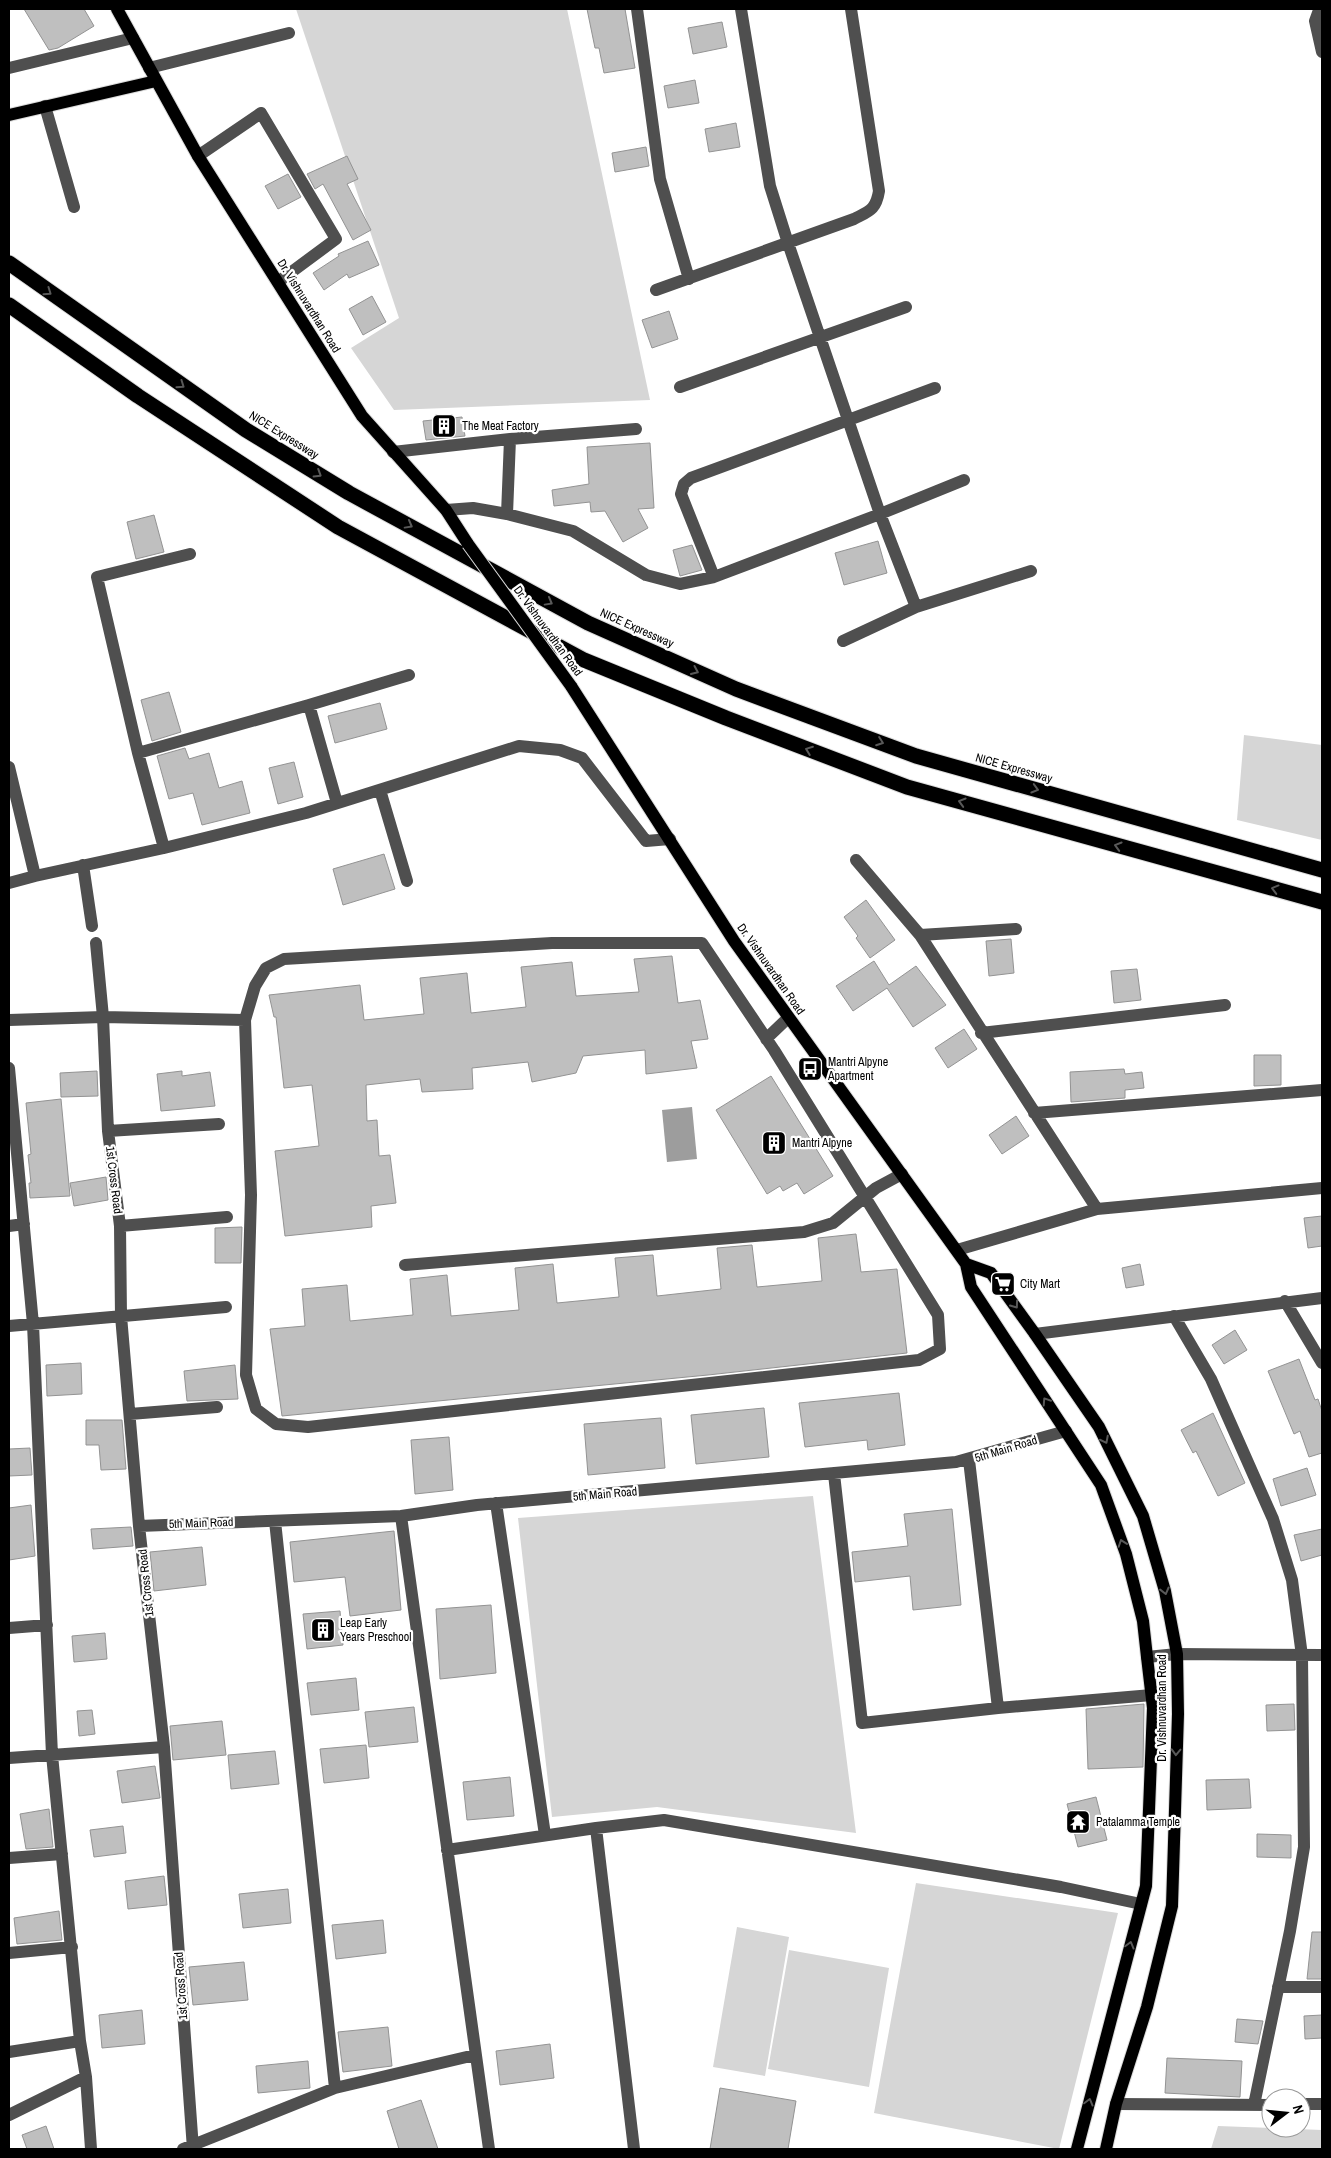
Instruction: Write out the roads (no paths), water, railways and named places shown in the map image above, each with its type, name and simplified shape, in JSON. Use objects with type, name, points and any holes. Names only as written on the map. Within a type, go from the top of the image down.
[{"type":"highway","name":"NICE Expressway","points":[[9,263],[246,430],[349,493],[588,623],[736,689],[916,756],[1322,870]]},
{"type":"highway","points":[[9,305],[138,396],[338,527],[584,660],[726,718],[907,787],[1322,902]]},
{"type":"main road","name":"Dr. Vishnuvardhan Road","points":[[116,9],[198,156],[362,416],[446,510],[468,544],[571,686],[734,941],[957,1250],[966,1264],[971,1287],[1101,1485],[1126,1554],[1143,1621],[1153,1708],[1146,1886],[1077,2149]]},
{"type":"main road","points":[[9,115],[156,81]]},
{"type":"main road","name":"Dr. Vishnuvardhan Road","points":[[966,1264],[991,1273],[1099,1427],[1143,1516],[1165,1591],[1177,1654],[1178,1714],[1172,1906],[1147,2007],[1116,2104],[1106,2149]]},
{"type":"street","points":[[637,9],[659,172],[688,279]]},
{"type":"street","points":[[740,9],[770,186],[880,514],[916,607]]},
{"type":"street","points":[[656,290],[788,244],[854,219],[873,209],[878,200],[879,191],[851,9]]},
{"type":"street","points":[[1322,9],[1319,10],[1315,21],[1322,52]]},
{"type":"street","points":[[149,68],[289,33]]},
{"type":"street","points":[[9,68],[133,38]]},
{"type":"street","points":[[45,106],[74,207]]},
{"type":"street","points":[[198,156],[261,113],[336,239],[278,282]]},
{"type":"street","points":[[680,386],[906,307]]},
{"type":"street","points":[[714,577],[681,494],[684,484],[691,478],[935,388]]},
{"type":"street","points":[[394,452],[510,439],[636,429]]},
{"type":"street","points":[[507,514],[510,439]]},
{"type":"street","points":[[446,510],[473,508],[507,514],[573,531],[646,575],[680,584],[714,577],[964,480]]},
{"type":"street","points":[[164,848],[138,753],[97,578],[190,554]]},
{"type":"street","points":[[843,641],[916,607],[1031,570]]},
{"type":"street","points":[[138,753],[409,675]]},
{"type":"street","points":[[310,705],[338,803]]},
{"type":"street","points":[[9,883],[306,813],[519,746],[560,750],[582,758],[646,840],[670,839]]},
{"type":"street","points":[[9,767],[35,876]]},
{"type":"street","points":[[380,790],[407,881]]},
{"type":"street","points":[[856,860],[920,935],[981,1033],[1097,1210]]},
{"type":"street","points":[[83,865],[92,926]]},
{"type":"street","points":[[920,935],[1016,929]]},
{"type":"street","name":"1st Cross Road","points":[[96,943],[103,1017],[108,1131],[120,1226],[121,1316],[139,1526],[164,1747],[189,2148]]},
{"type":"street","points":[[702,943],[766,1039],[938,1315],[940,1349],[919,1360],[308,1427],[276,1424],[256,1409],[246,1375],[251,1195],[245,1020],[254,986],[266,968],[284,959],[552,944],[702,943]]},
{"type":"street","points":[[981,1033],[1225,1004]]},
{"type":"street","points":[[9,1020],[103,1017],[245,1020]]},
{"type":"street","points":[[766,1039],[788,1018]]},
{"type":"street","points":[[9,1068],[12,1135],[24,1224],[33,1324],[52,1755],[80,2041],[86,2077],[91,2149]]},
{"type":"street","points":[[1034,1113],[1322,1090]]},
{"type":"street","points":[[108,1131],[220,1124]]},
{"type":"street","points":[[405,1265],[804,1232],[832,1223],[864,1196],[902,1174]]},
{"type":"street","points":[[957,1250],[1097,1210],[1322,1188]]},
{"type":"street","points":[[120,1226],[227,1217]]},
{"type":"street","points":[[9,1226],[24,1224]]},
{"type":"street","points":[[1035,1334],[1285,1301],[1322,1298]]},
{"type":"street","points":[[1285,1301],[1322,1363]]},
{"type":"street","points":[[9,1326],[226,1306]]},
{"type":"street","points":[[1174,1316],[1211,1379],[1273,1519],[1292,1580],[1302,1656],[1304,1847],[1290,1931],[1254,2105]]},
{"type":"street","points":[[130,1414],[217,1407]]},
{"type":"street","name":"5th Main Road","points":[[139,1526],[401,1516],[496,1503],[834,1474],[969,1460],[1066,1431]]},
{"type":"street","points":[[969,1460],[998,1708]]},
{"type":"street","points":[[834,1474],[862,1723],[998,1708],[1152,1695]]},
{"type":"street","points":[[496,1503],[545,1835]]},
{"type":"street","points":[[401,1516],[474,2055],[489,2149]]},
{"type":"street","points":[[275,1521],[335,2088]]},
{"type":"street","points":[[9,1628],[46,1625]]},
{"type":"street","points":[[1147,1657],[1177,1654],[1322,1655]]},
{"type":"street","points":[[9,1758],[164,1747]]},
{"type":"street","points":[[447,1850],[664,1820],[1051,1885],[1141,1904]]},
{"type":"street","points":[[596,1828],[634,2149]]},
{"type":"street","points":[[9,1858],[62,1854]]},
{"type":"street","points":[[9,1953],[72,1947]]},
{"type":"street","points":[[1278,1987],[1322,1987]]},
{"type":"street","points":[[9,2052],[80,2041]]},
{"type":"street","points":[[189,2148],[335,2088],[474,2055]]},
{"type":"street","points":[[9,2115],[86,2077]]},
{"type":"street","points":[[1116,2104],[1261,2105]]},
{"type":"place","name":"The Meat Factory","points":[[444,426]]},
{"type":"place","name":"Mantri Alpyne Apartment","points":[[810,1069]]},
{"type":"place","name":"Mantri Alpyne","points":[[774,1143]]},
{"type":"place","name":"City Mart","points":[[1003,1284]]},
{"type":"place","name":"Leap Early Years Preschool","points":[[323,1630]]},
{"type":"place","name":"Patalamma Temple","points":[[1078,1822]]}]
